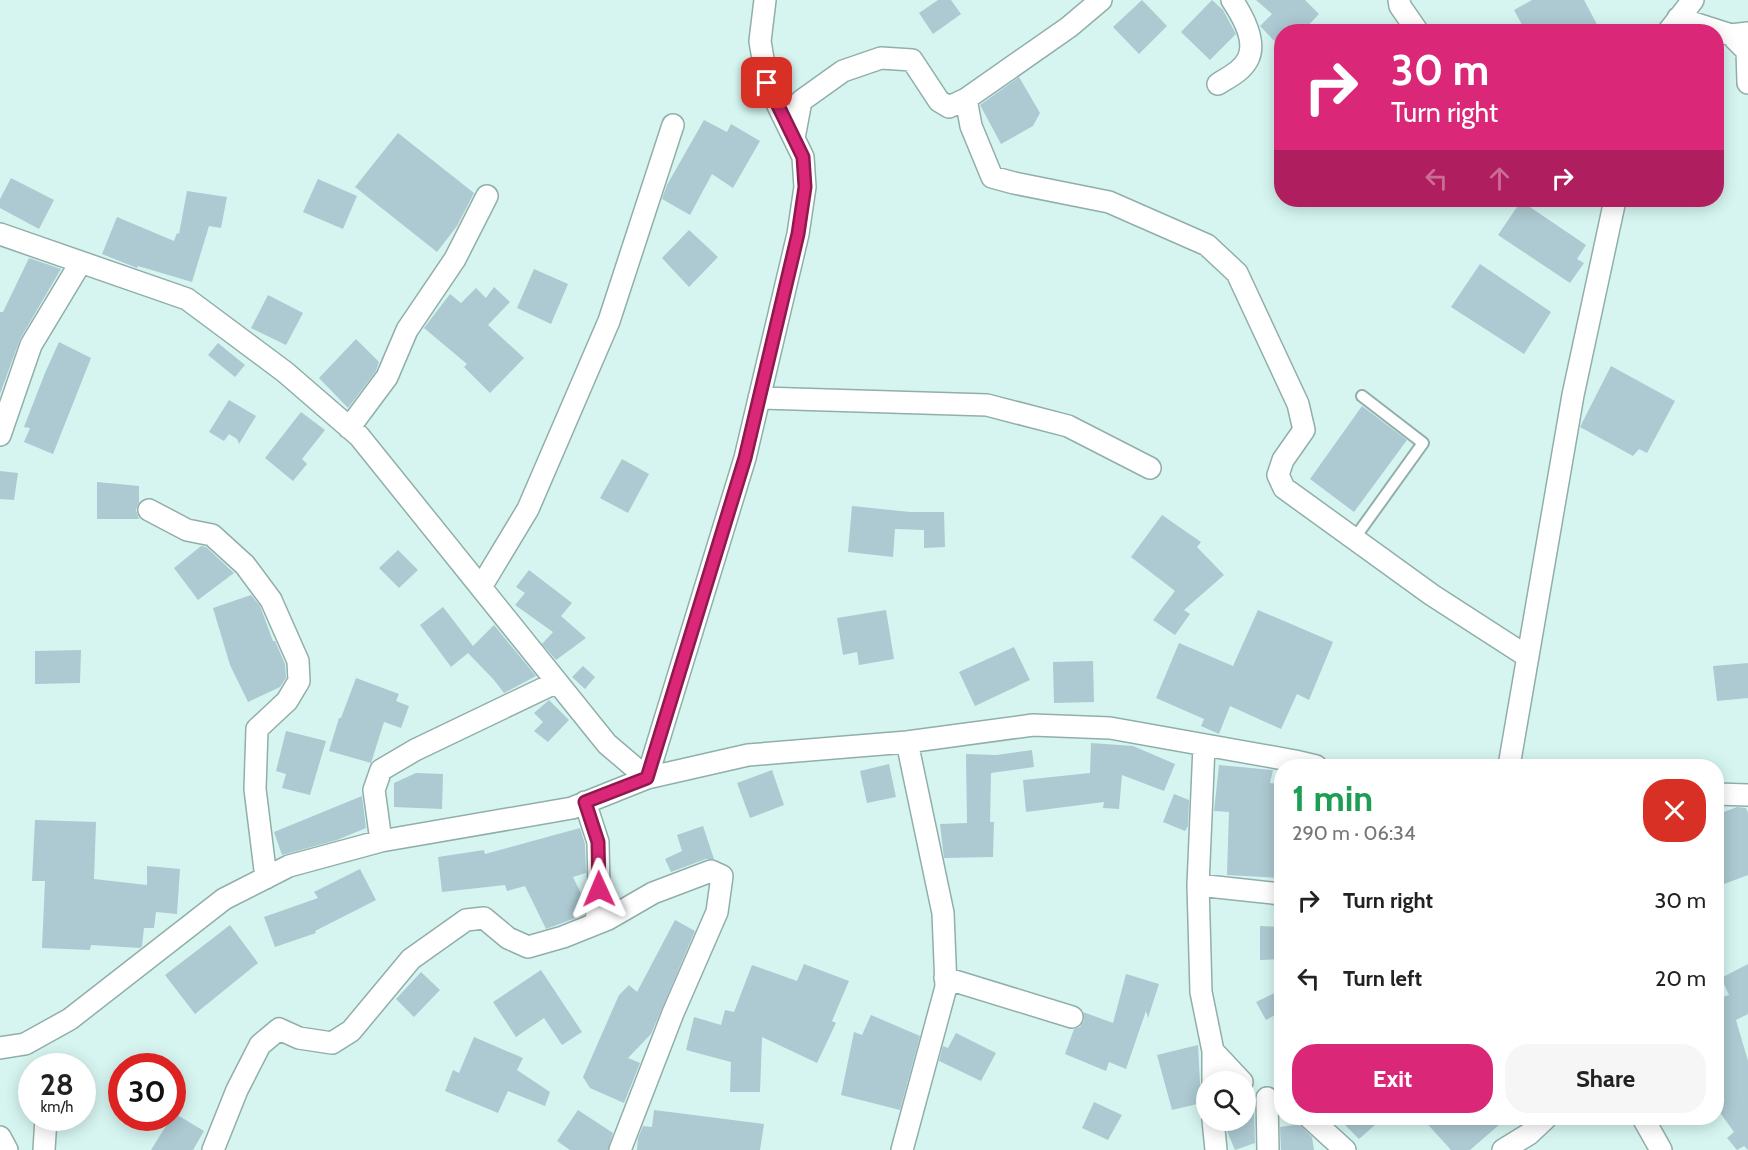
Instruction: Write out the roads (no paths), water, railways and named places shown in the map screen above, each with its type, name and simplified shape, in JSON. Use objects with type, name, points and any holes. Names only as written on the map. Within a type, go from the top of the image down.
[{"type":"street","points":[[647,778],[745,458],[800,222],[805,187],[803,157],[767,83],[760,41],[765,0]]},
{"type":"street","points":[[794,138],[801,101],[843,71],[881,58],[912,60],[939,101],[949,107],[966,99],[1070,27],[1101,0]]},
{"type":"street","points":[[1218,84],[1238,72],[1249,58],[1250,32],[1232,0]]},
{"type":"street","points":[[1399,0],[1400,6],[1412,24]]},
{"type":"street","points":[[1674,24],[1693,0]]},
{"type":"street","points":[[1724,32],[1739,34],[1747,51],[1748,83]]},
{"type":"street","points":[[966,99],[971,126],[992,177],[1109,202],[1207,245],[1237,273],[1298,404],[1304,429],[1283,460],[1278,475],[1284,488],[1432,595],[1528,657]]},
{"type":"street","points":[[481,587],[528,509],[609,321],[674,125]]},
{"type":"street","points":[[349,428],[387,377],[407,330],[455,259],[487,196]]},
{"type":"street","points":[[1510,759],[1573,395],[1613,207]]},
{"type":"street","points":[[0,234],[187,300],[285,372],[359,436],[607,744],[647,778]]},
{"type":"street","points":[[0,435],[31,345],[81,262]]},
{"type":"street","points":[[759,398],[987,405],[1068,426],[1150,468]]},
{"type":"street","points":[[149,510],[187,530],[212,535],[245,565],[271,600],[298,662],[299,681],[287,701],[257,729],[255,789],[266,878]]},
{"type":"street","points":[[381,841],[374,790],[381,770],[415,750],[557,682]]},
{"type":"street","points":[[0,1048],[25,1044],[70,1018],[224,899],[289,866],[381,841],[572,808],[647,778],[748,755],[907,742],[1033,725],[1110,728],[1283,759]]},
{"type":"street","points":[[902,1150],[946,987],[943,912],[907,742]]},
{"type":"street","points":[[1204,746],[1198,885],[1202,992],[1213,1051],[1213,1071]]},
{"type":"street","points":[[1724,794],[1748,795]]},
{"type":"street","points":[[585,802],[598,842],[599,889],[596,924]]},
{"type":"street","points":[[213,1150],[237,1090],[260,1045],[279,1029],[299,1038],[332,1043],[351,1031],[411,959],[466,920],[484,918],[508,938],[528,947],[596,924],[653,893],[711,871],[722,876],[717,912],[673,1013],[620,1150]]},
{"type":"street","points":[[1198,885],[1274,893]]},
{"type":"street","points":[[945,978],[1072,1017]]},
{"type":"street","points":[[1213,1051],[1232,1071]]},
{"type":"street","points":[[1256,1094],[1274,1101],[1268,1150]]},
{"type":"street","points":[[1318,1125],[1345,1150]]},
{"type":"street","points":[[1503,1150],[1529,1134],[1539,1125]]},
{"type":"street","points":[[1647,1125],[1661,1150]]},
{"type":"street","points":[[44,1150],[45,1131]]},
{"type":"street","points":[[1214,1131],[1216,1150]]},
{"type":"street","points":[[0,1137],[7,1150]]},
{"type":"lane","points":[[1354,539],[1422,443],[1362,396]]}]
